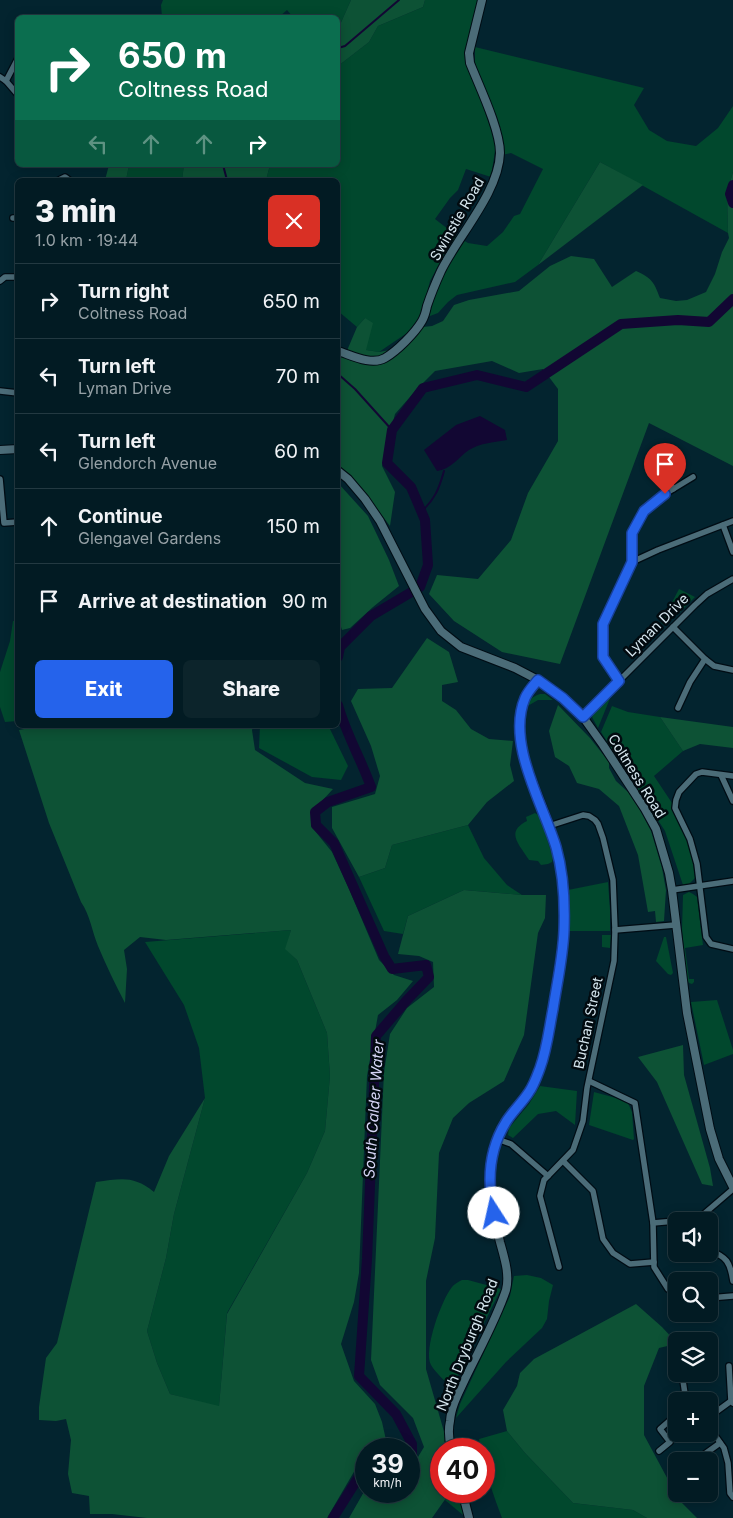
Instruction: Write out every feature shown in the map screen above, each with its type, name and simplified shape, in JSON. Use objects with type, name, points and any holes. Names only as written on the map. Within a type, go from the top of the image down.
[{"type":"street","name":"Swinstie Road","points":[[340,352],[365,360],[380,360],[408,338],[424,319],[440,272],[492,186],[500,154],[498,136],[470,63],[469,53],[482,0]]},
{"type":"street","points":[[6,81],[15,64]]},
{"type":"street","points":[[0,77],[15,92]]},
{"type":"street","points":[[0,281],[5,277],[15,276]]},
{"type":"street","points":[[0,391],[15,392]]},
{"type":"street","points":[[0,450],[15,449]]},
{"type":"street","points":[[668,462],[666,473],[673,489]]},
{"type":"street","name":"Coltness Road","points":[[340,472],[359,492],[380,521],[424,609],[442,630],[461,646],[515,668],[538,680],[563,698],[583,717],[604,745],[656,829],[669,873],[686,1013],[710,1129],[719,1159],[733,1188]]},
{"type":"street","points":[[619,681],[603,657],[603,624],[632,562],[632,533],[644,511],[673,489],[693,477]]},
{"type":"street","points":[[0,479],[4,523],[15,522]]},
{"type":"street","points":[[632,562],[733,521]]},
{"type":"street","points":[[723,525],[733,552]]},
{"type":"street","name":"Lyman Drive","points":[[583,717],[707,594],[733,579]]},
{"type":"street","points":[[674,627],[705,660],[714,666],[733,670]]},
{"type":"street","points":[[678,708],[690,682],[705,660]]},
{"type":"street","name":"North Dryburgh Road","points":[[449,1438],[450,1420],[454,1403],[506,1289],[508,1274],[490,1199],[489,1177],[492,1152],[506,1122],[528,1092],[541,1066],[546,1049],[563,950],[563,881],[556,847],[522,755],[520,741],[522,706],[529,690],[538,680]]},
{"type":"street","points":[[733,776],[702,772],[696,774],[679,792],[675,808],[690,839],[697,864],[706,937],[711,944],[733,949]]},
{"type":"street","points":[[721,775],[733,800]]},
{"type":"street","name":"Buchan Street","points":[[549,826],[583,815],[589,816],[598,824],[613,880],[615,930],[614,961],[588,1081],[583,1121],[573,1150],[544,1180],[540,1196],[559,1267]]},
{"type":"street","points":[[672,890],[733,882]]},
{"type":"street","points":[[615,930],[675,925]]},
{"type":"street","points":[[588,1081],[635,1103],[653,1223],[654,1267],[668,1289]]},
{"type":"street","points":[[497,1139],[510,1144],[548,1176]]},
{"type":"street","points":[[563,1160],[593,1191],[603,1239],[613,1253],[630,1264],[654,1262]]},
{"type":"street","points":[[707,1212],[733,1188]]},
{"type":"street","points":[[653,1223],[668,1222]]},
{"type":"street","points":[[718,1253],[722,1255],[731,1266],[733,1281]]},
{"type":"street","points":[[718,1297],[733,1296]]},
{"type":"street","points":[[718,1411],[732,1402],[729,1366]]},
{"type":"street","points":[[668,1422],[660,1429],[668,1439]]},
{"type":"street","points":[[718,1439],[724,1448],[731,1473],[730,1493],[733,1497]]},
{"type":"street","points":[[659,1451],[670,1442]]},
{"type":"street","points":[[707,1452],[720,1442]]},
{"type":"street","points":[[465,1503],[468,1518]]},
{"type":"green space","points":[[163,0],[351,0],[340,25],[340,15],[291,15],[287,10],[281,15],[162,15],[161,5]]},
{"type":"green space","points":[[351,0],[425,0],[423,7],[378,26],[369,42],[340,64],[340,25]]},
{"type":"green space","points":[[425,0],[478,0],[467,44],[467,60],[496,144],[491,177],[466,169],[458,190],[435,219],[457,236],[445,253],[430,281],[421,316],[407,333],[379,352],[366,350],[365,318],[357,327],[340,313],[340,178],[267,178],[269,167],[340,167],[340,64],[369,42],[378,26],[423,7]]},
{"type":"green space","points":[[475,47],[644,88],[634,105],[649,130],[667,141],[696,146],[718,128],[733,106],[733,172],[727,193],[728,233],[600,162],[538,265],[515,282],[457,295],[438,313],[430,316],[427,314],[448,264],[463,240],[468,243],[487,246],[503,232],[514,216],[520,214],[543,169],[511,153],[502,155],[498,123],[475,63]]},
{"type":"green space","points":[[600,162],[643,185],[538,265]]},
{"type":"green space","points":[[108,167],[129,167],[126,178],[106,178]]},
{"type":"green space","points":[[129,167],[184,167],[182,178],[126,178]]},
{"type":"green space","points":[[184,167],[269,167],[267,178],[182,178]]},
{"type":"green space","points":[[733,172],[733,466],[649,423],[560,664],[502,652],[454,621],[429,594],[437,575],[478,579],[511,540],[528,493],[558,441],[558,389],[543,369],[519,373],[492,361],[435,371],[395,414],[382,466],[395,492],[390,526],[359,485],[340,468],[340,352],[346,353],[357,327],[365,318],[373,323],[366,350],[379,352],[401,348],[423,327],[432,326],[443,321],[454,305],[469,300],[519,291],[550,266],[571,256],[594,259],[612,287],[636,271],[652,281],[660,298],[676,301],[687,300],[706,292],[729,238],[727,193]]},
{"type":"green space","points":[[340,485],[368,516],[399,586],[350,628],[342,630],[340,624]]},
{"type":"green space","points":[[679,589],[695,597],[678,614],[668,610]]},
{"type":"green space","points":[[666,612],[675,616],[666,626],[661,623]]},
{"type":"green space","points":[[13,621],[15,621],[15,721],[5,722],[0,707],[0,672],[10,641]]},
{"type":"green space","points":[[427,638],[449,652],[458,682],[442,685],[442,701],[456,710],[471,729],[489,739],[513,741],[510,765],[514,781],[487,802],[468,825],[392,845],[385,868],[359,877],[332,828],[332,807],[375,794],[380,776],[371,746],[351,701],[358,689],[392,688]]},
{"type":"green space","points":[[613,691],[598,728],[592,717],[596,708]]},
{"type":"green space","points":[[540,694],[545,694],[553,700],[538,700],[526,707],[531,699]]},
{"type":"green space","points":[[558,705],[590,738],[609,762],[609,768],[616,781],[628,792],[651,831],[662,868],[666,890],[664,921],[656,922],[655,911],[648,912],[638,855],[619,806],[599,789],[577,783],[569,766],[555,757],[549,731]]},
{"type":"green space","points":[[612,706],[628,712],[660,717],[683,751],[654,776],[672,803],[690,850],[695,878],[689,884],[683,885],[665,831],[601,732]]},
{"type":"green space","points":[[660,717],[733,727],[733,748],[700,744],[683,751]]},
{"type":"green space","points":[[30,728],[253,728],[255,750],[305,783],[333,789],[311,813],[311,826],[332,852],[379,960],[394,975],[413,981],[397,1000],[378,1015],[367,1076],[359,1273],[354,1302],[341,1344],[354,1381],[375,1404],[386,1438],[355,1438],[355,1470],[327,1518],[147,1518],[112,1514],[90,1514],[89,1496],[72,1493],[68,1474],[71,1440],[66,1419],[56,1421],[39,1420],[46,1358],[57,1343],[96,1182],[120,1179],[133,1181],[154,1192],[169,1156],[205,1098],[174,1214],[166,1258],[147,1331],[157,1363],[170,1394],[219,1406],[227,1314],[307,1173],[325,1131],[330,1076],[327,1033],[297,960],[285,949],[291,930],[166,940],[140,937],[124,950],[127,969],[125,1003],[98,946],[87,912],[81,902],[49,823],[19,730]]},
{"type":"green space","points":[[260,728],[329,728],[348,766],[341,780],[312,777],[259,748]]},
{"type":"green space","points":[[535,813],[540,816],[553,858],[552,862],[548,864],[541,865],[538,861],[529,860],[516,839],[517,829],[527,821],[526,817]]},
{"type":"green space","points":[[468,825],[484,858],[507,885],[522,895],[464,890],[408,916],[403,934],[384,931],[359,877],[385,868],[392,845]]},
{"type":"green space","points":[[608,882],[610,931],[569,931],[568,890]]},
{"type":"green space","points":[[464,890],[546,895],[545,918],[538,933],[524,1035],[504,1081],[469,1103],[453,1118],[439,1153],[435,1238],[426,1281],[426,1369],[446,1438],[430,1438],[430,1503],[443,1503],[432,1518],[349,1518],[358,1503],[420,1503],[420,1454],[424,1447],[413,1418],[380,1385],[371,1360],[384,1072],[390,1034],[407,1008],[434,987],[433,962],[419,956],[398,954],[408,916]]},
{"type":"green space","points":[[689,892],[697,897],[703,945],[685,948],[689,979],[694,979],[692,984],[687,980],[682,929],[683,895]]},
{"type":"green space","points":[[291,930],[286,949],[297,960],[327,1033],[330,1076],[325,1131],[307,1173],[227,1313],[219,1407],[170,1394],[157,1363],[147,1331],[166,1258],[174,1214],[205,1098],[199,1048],[184,1005],[145,942]]},
{"type":"green space","points":[[602,935],[611,935],[610,948],[602,947]]},
{"type":"green space","points":[[664,937],[666,937],[673,973],[671,975],[656,961]]},
{"type":"green space","points":[[717,1000],[733,1054],[704,1065],[691,1002]]},
{"type":"green space","points":[[683,1045],[684,1075],[710,1168],[713,1186],[702,1184],[657,1082],[638,1057]]},
{"type":"green space","points":[[540,1086],[577,1091],[575,1125],[556,1111],[538,1114],[513,1138],[508,1135],[509,1128],[529,1104]]},
{"type":"green space","points":[[594,1092],[627,1101],[632,1112],[633,1140],[589,1125]]},
{"type":"green space","points":[[527,1275],[541,1278],[553,1285],[547,1319],[542,1328],[506,1362],[456,1418],[460,1404],[510,1296],[514,1276]]},
{"type":"green space","points":[[462,1280],[501,1289],[452,1388],[431,1365],[429,1358],[431,1337],[443,1302],[453,1286]]},
{"type":"green space","points":[[636,1304],[662,1327],[668,1333],[668,1346],[659,1348],[644,1386],[644,1435],[668,1480],[668,1502],[681,1502],[697,1518],[647,1518],[633,1510],[573,1503],[525,1453],[507,1431],[503,1410],[517,1386],[520,1373],[534,1359]]},
{"type":"green space","points":[[507,1431],[525,1453],[573,1503],[633,1510],[647,1518],[502,1518],[495,1499],[495,1438],[482,1438]]},
{"type":"green space","points":[[449,1503],[463,1503],[465,1512],[463,1515]]},
{"type":"shaded area","points":[[480,416],[505,430],[507,440],[473,448],[450,466],[437,471],[424,450],[456,425]]},
{"type":"waterway","points":[[340,47],[345,46],[399,0]]},
{"type":"waterway","points":[[224,167],[226,178]]},
{"type":"waterway","name":"South Calder Water","points":[[733,185],[730,194],[733,203]]},
{"type":"waterway","name":"South Calder Water","points":[[340,647],[371,616],[420,587],[428,565],[425,520],[411,487],[387,463],[392,430],[423,388],[477,375],[526,387],[621,324],[678,320],[709,322],[733,299]]},
{"type":"waterway","points":[[340,376],[355,389],[392,430]]},
{"type":"waterway","points":[[421,512],[436,493],[444,471]]},
{"type":"waterway","name":"South Calder Water","points":[[340,711],[371,787],[328,802],[315,812],[316,825],[334,843],[384,956],[392,969],[426,965],[429,977],[376,1036],[367,1259],[359,1376],[396,1414],[409,1438]]},
{"type":"waterway","name":"South Calder Water","points":[[333,1518],[355,1483]]},
{"type":"route","points":[[494,1213],[490,1199],[489,1177],[492,1152],[506,1122],[535,1081],[541,1066],[546,1049],[563,950],[564,932],[563,881],[556,847],[522,755],[520,741],[522,706],[529,690],[538,680],[563,698],[583,717],[619,681],[603,657],[603,624],[632,562],[632,533],[644,511],[665,494]]}]
